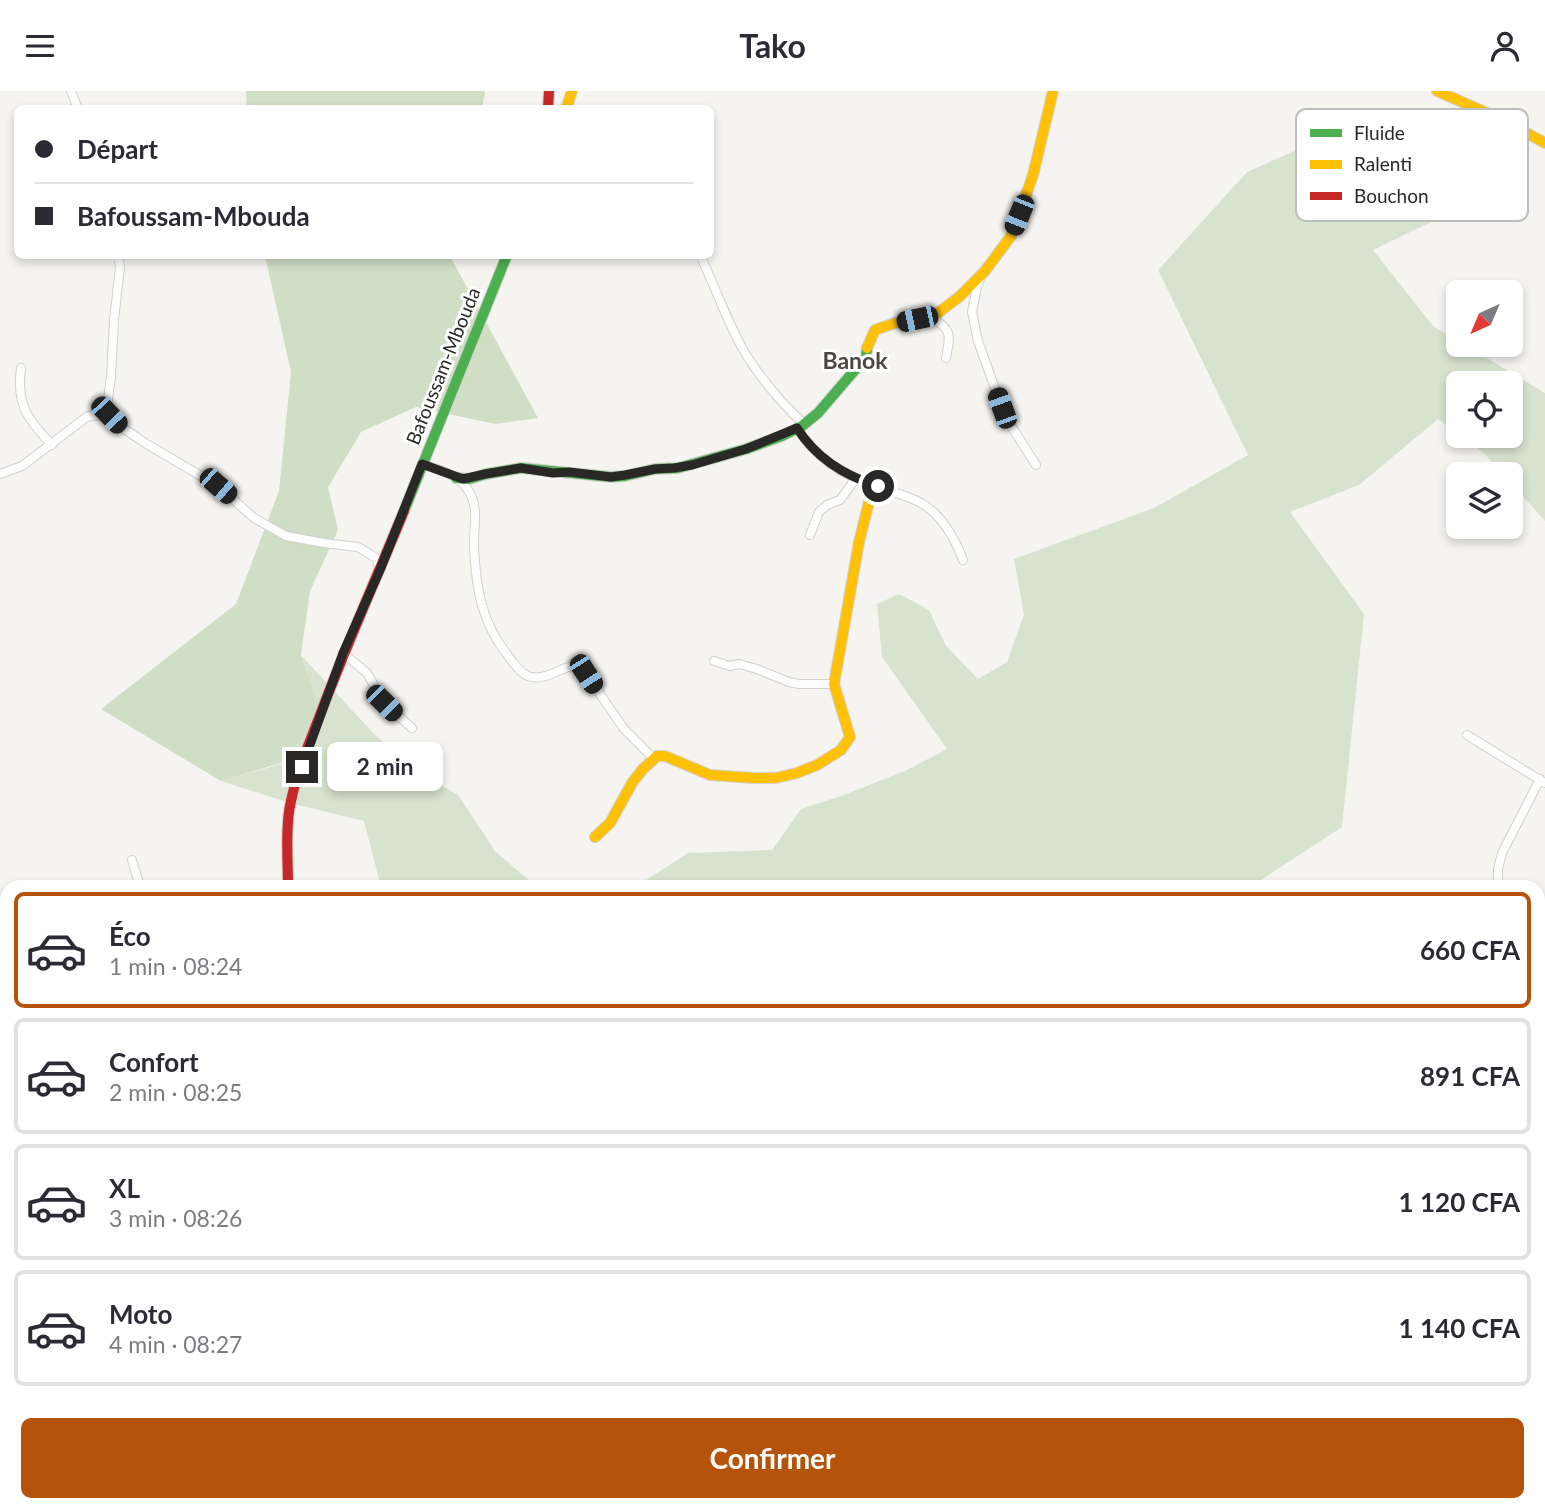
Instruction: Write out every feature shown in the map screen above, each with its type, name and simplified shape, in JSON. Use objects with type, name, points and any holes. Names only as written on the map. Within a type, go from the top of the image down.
[{"type":"main road","points":[[456,478],[469,479],[521,468],[611,477],[678,468],[746,449],[801,426],[827,405],[866,357],[867,347],[875,330],[895,323],[931,317],[959,297],[982,274],[1011,236],[1033,175],[1053,91]]},
{"type":"main road","points":[[1437,91],[1478,109]]},
{"type":"main road","points":[[1528,134],[1545,143]]},
{"type":"main road","name":"Bafoussam-Mbouda","points":[[288,880],[290,803],[307,749],[343,653],[380,570],[505,259]]},
{"type":"main road","points":[[595,837],[610,823],[632,783],[657,756],[665,756],[707,775],[759,779],[787,777],[814,768],[836,754],[849,741],[834,684],[859,542],[869,502],[878,486]]},
{"type":"street","points":[[119,259],[107,406],[109,415],[145,443],[218,486],[254,518],[286,536],[358,547],[376,558],[380,570]]},
{"type":"street","points":[[702,259],[740,345],[801,426],[811,448],[834,466],[856,478],[923,504],[943,522],[956,542],[962,560]]},
{"type":"street","points":[[982,274],[972,312],[978,341],[1002,408],[1036,465]]},
{"type":"street","points":[[931,317],[947,328],[950,337],[946,358]]},
{"type":"street","points":[[21,368],[19,383],[28,417],[52,445]]},
{"type":"street","points":[[0,474],[22,466],[88,417],[109,415]]},
{"type":"street","points":[[422,464],[456,478],[467,488],[476,509],[474,546],[480,600],[486,621],[498,642],[522,672],[530,677],[580,665],[624,729],[653,758]]},
{"type":"street","points":[[810,535],[819,512],[827,505],[840,501],[856,478]]},
{"type":"street","points":[[343,653],[367,673],[384,703],[412,728]]},
{"type":"street","points":[[714,661],[730,666],[739,664],[799,684],[834,684]]},
{"type":"street","points":[[1467,735],[1542,781],[1502,853],[1498,880]]},
{"type":"street","points":[[132,860],[137,880]]},
{"type":"green space","points":[[246,91],[485,93],[483,105],[247,105]]},
{"type":"green space","points":[[1296,150],[1296,221],[1433,221],[1373,250],[1433,326],[1446,334],[1446,357],[1485,357],[1508,371],[1446,371],[1446,425],[1438,419],[1359,485],[1290,512],[1364,614],[1342,827],[1261,880],[646,880],[688,853],[772,850],[801,809],[905,771],[947,749],[882,657],[877,604],[899,594],[929,610],[946,646],[978,679],[1007,662],[1024,615],[1014,559],[1154,508],[1248,455],[1158,270],[1247,172]]},
{"type":"green space","points":[[266,259],[452,259],[538,418],[495,424],[416,407],[361,432],[328,487],[338,530],[310,591],[301,655],[319,706],[307,732],[281,763],[221,781],[101,709],[236,604],[279,491],[291,372]]},
{"type":"green space","points":[[1523,380],[1545,393],[1545,521],[1523,496],[1523,462],[1492,462],[1477,448],[1523,448]]},
{"type":"green space","points":[[301,655],[375,735],[415,770],[458,795],[495,851],[529,880],[379,880],[364,821],[290,803],[221,781],[281,764],[319,706]]},
{"type":"traffic: fast","points":[[404,511],[505,259]]},
{"type":"traffic: fast","points":[[456,478],[469,479],[521,468],[625,476],[655,469],[678,468],[746,449],[782,436],[802,426],[818,413],[866,357],[867,348]]},
{"type":"traffic: slow","points":[[567,105],[572,91]]},
{"type":"traffic: slow","points":[[867,348],[875,330],[895,323],[931,318],[959,297],[985,271],[1011,236],[1033,175],[1053,91]]},
{"type":"traffic: slow","points":[[1437,91],[1478,109]]},
{"type":"traffic: slow","points":[[1528,134],[1545,143]]},
{"type":"traffic: slow","points":[[595,837],[610,823],[632,783],[657,756],[665,756],[710,775],[776,778],[817,765],[841,750],[850,737],[834,684],[859,542],[869,502],[878,486]]},
{"type":"traffic: jam","points":[[548,105],[549,91]]},
{"type":"traffic: jam","points":[[288,880],[288,821],[297,779],[340,664],[404,511]]},
{"type":"district","name":"Banok","points":[[855,361]]},
{"type":"route","points":[[302,767],[343,653],[380,570],[422,464],[463,479],[521,468],[611,477],[692,465],[746,449],[797,428],[811,448],[834,466],[878,486]]}]
